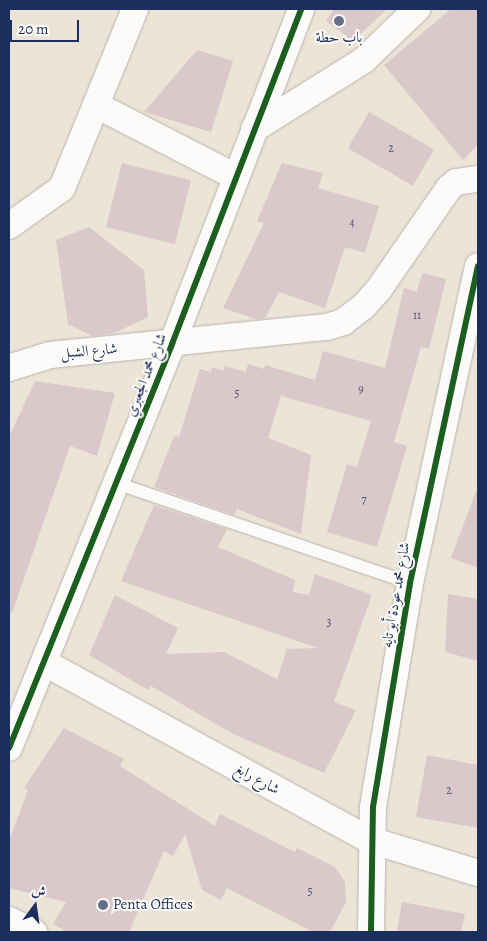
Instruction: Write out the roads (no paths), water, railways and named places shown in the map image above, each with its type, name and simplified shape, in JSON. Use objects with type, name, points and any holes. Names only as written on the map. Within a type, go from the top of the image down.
[{"type":"street","points":[[9,226],[62,188],[135,9]]},
{"type":"street","name":"شارع محمد الجعبري","points":[[9,748],[45,663],[172,344],[301,9]]},
{"type":"street","points":[[254,129],[364,60],[417,9]]},
{"type":"street","points":[[96,105],[236,177]]},
{"type":"street","points":[[172,344],[327,327],[344,322],[363,307],[379,289],[449,188],[456,182],[478,179]]},
{"type":"street","name":"شارع محمد عودة أبو تايه","points":[[371,932],[370,840],[410,583],[478,266]]},
{"type":"street","name":"شارع الشبل","points":[[9,368],[50,355],[172,344]]},
{"type":"street","name":"شارع رابغ","points":[[45,663],[370,840],[478,873]]},
{"type":"street","points":[[9,920],[34,932]]},
{"type":"lane","points":[[116,483],[410,583]]},
{"type":"place","name":"باب حطة","points":[[339,21]]},
{"type":"place","name":"Penta Offices","points":[[103,905]]}]
